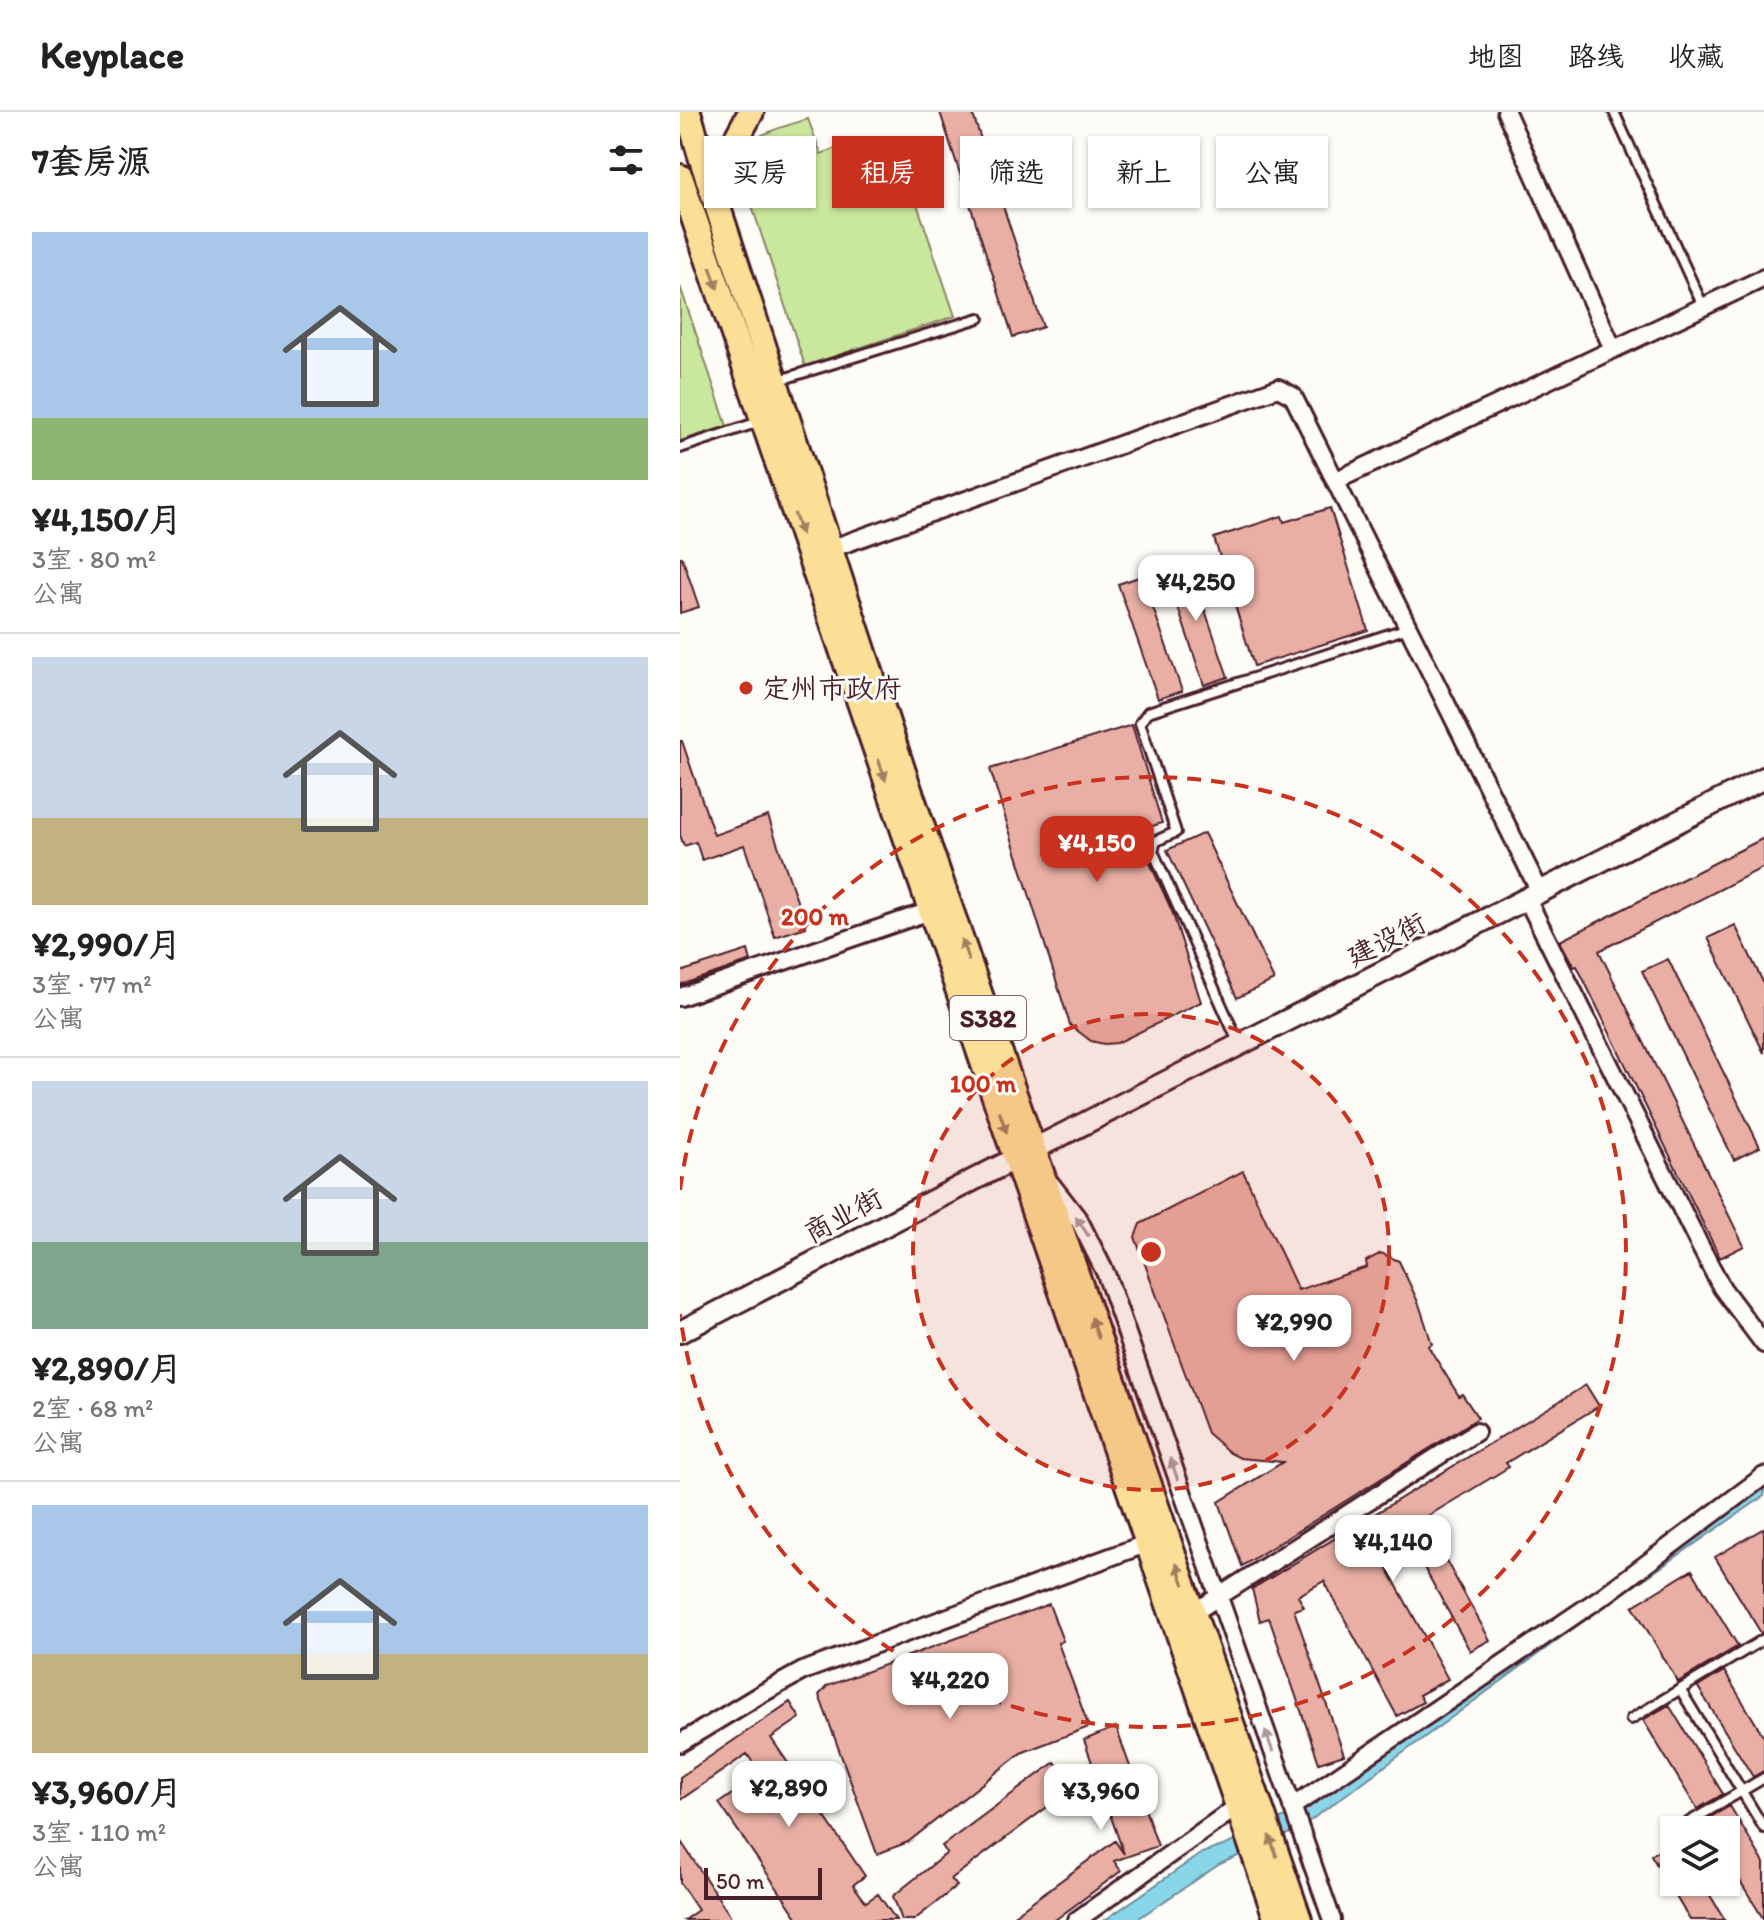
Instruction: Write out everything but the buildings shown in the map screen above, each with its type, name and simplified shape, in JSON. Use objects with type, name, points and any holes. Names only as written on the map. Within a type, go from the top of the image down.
[{"type":"main road","name":"S382","points":[[688,112],[704,163]]},
{"type":"main road","points":[[736,136],[751,112]]},
{"type":"main road","name":"S382","points":[[680,177],[930,911],[1030,1160],[1193,1613],[1299,1920]]},
{"type":"main road","name":"S382","points":[[718,208],[1030,1160],[1148,1543],[1277,1920]]},
{"type":"main road","points":[[680,210],[701,239]]},
{"type":"street","points":[[1506,112],[1613,349]]},
{"type":"street","points":[[1335,481],[1764,278]]},
{"type":"street","points":[[830,549],[1278,388],[1293,396],[1408,628],[1705,1255],[1722,1288],[1764,1344]]},
{"type":"street","name":"建设街","points":[[1030,1160],[1240,1045],[1764,778]]},
{"type":"street","points":[[680,997],[930,911]]},
{"type":"street","points":[[1030,1160],[1079,1220],[1106,1274],[1332,1920]]},
{"type":"street","name":"商业街","points":[[680,1332],[1030,1160]]},
{"type":"street","points":[[1193,1613],[1476,1432]]},
{"type":"street","points":[[1292,1807],[1606,1594],[1764,1476]]},
{"type":"street","points":[[680,1743],[803,1671],[1148,1543]]},
{"type":"street","points":[[1077,1920],[1238,1806]]},
{"type":"lane","points":[[1614,112],[1703,306]]},
{"type":"lane","points":[[775,382],[979,318]]},
{"type":"lane","points":[[680,448],[763,421]]},
{"type":"lane","points":[[1240,1045],[1153,851],[1156,841],[1176,832],[1140,723],[1148,712],[1408,628]]},
{"type":"lane","points":[[1631,1719],[1764,1639]]},
{"type":"lane","points":[[1680,1689],[1764,1828]]},
{"type":"lane","points":[[1699,1816],[1764,1778]]},
{"type":"green space","points":[[808,119],[814,136],[761,136]]},
{"type":"green space","points":[[816,141],[821,154],[832,150],[832,208],[918,208],[955,316],[805,366],[753,208],[816,208]]},
{"type":"green space","points":[[680,286],[727,426],[680,441]]},
{"type":"water","points":[[1764,1484],[1764,1496],[1585,1620],[1311,1820],[1292,1832],[1220,1864],[1136,1920],[1105,1920],[1202,1853],[1302,1809]]},
{"type":"place","name":"定州市政府","points":[[746,688]]}]
